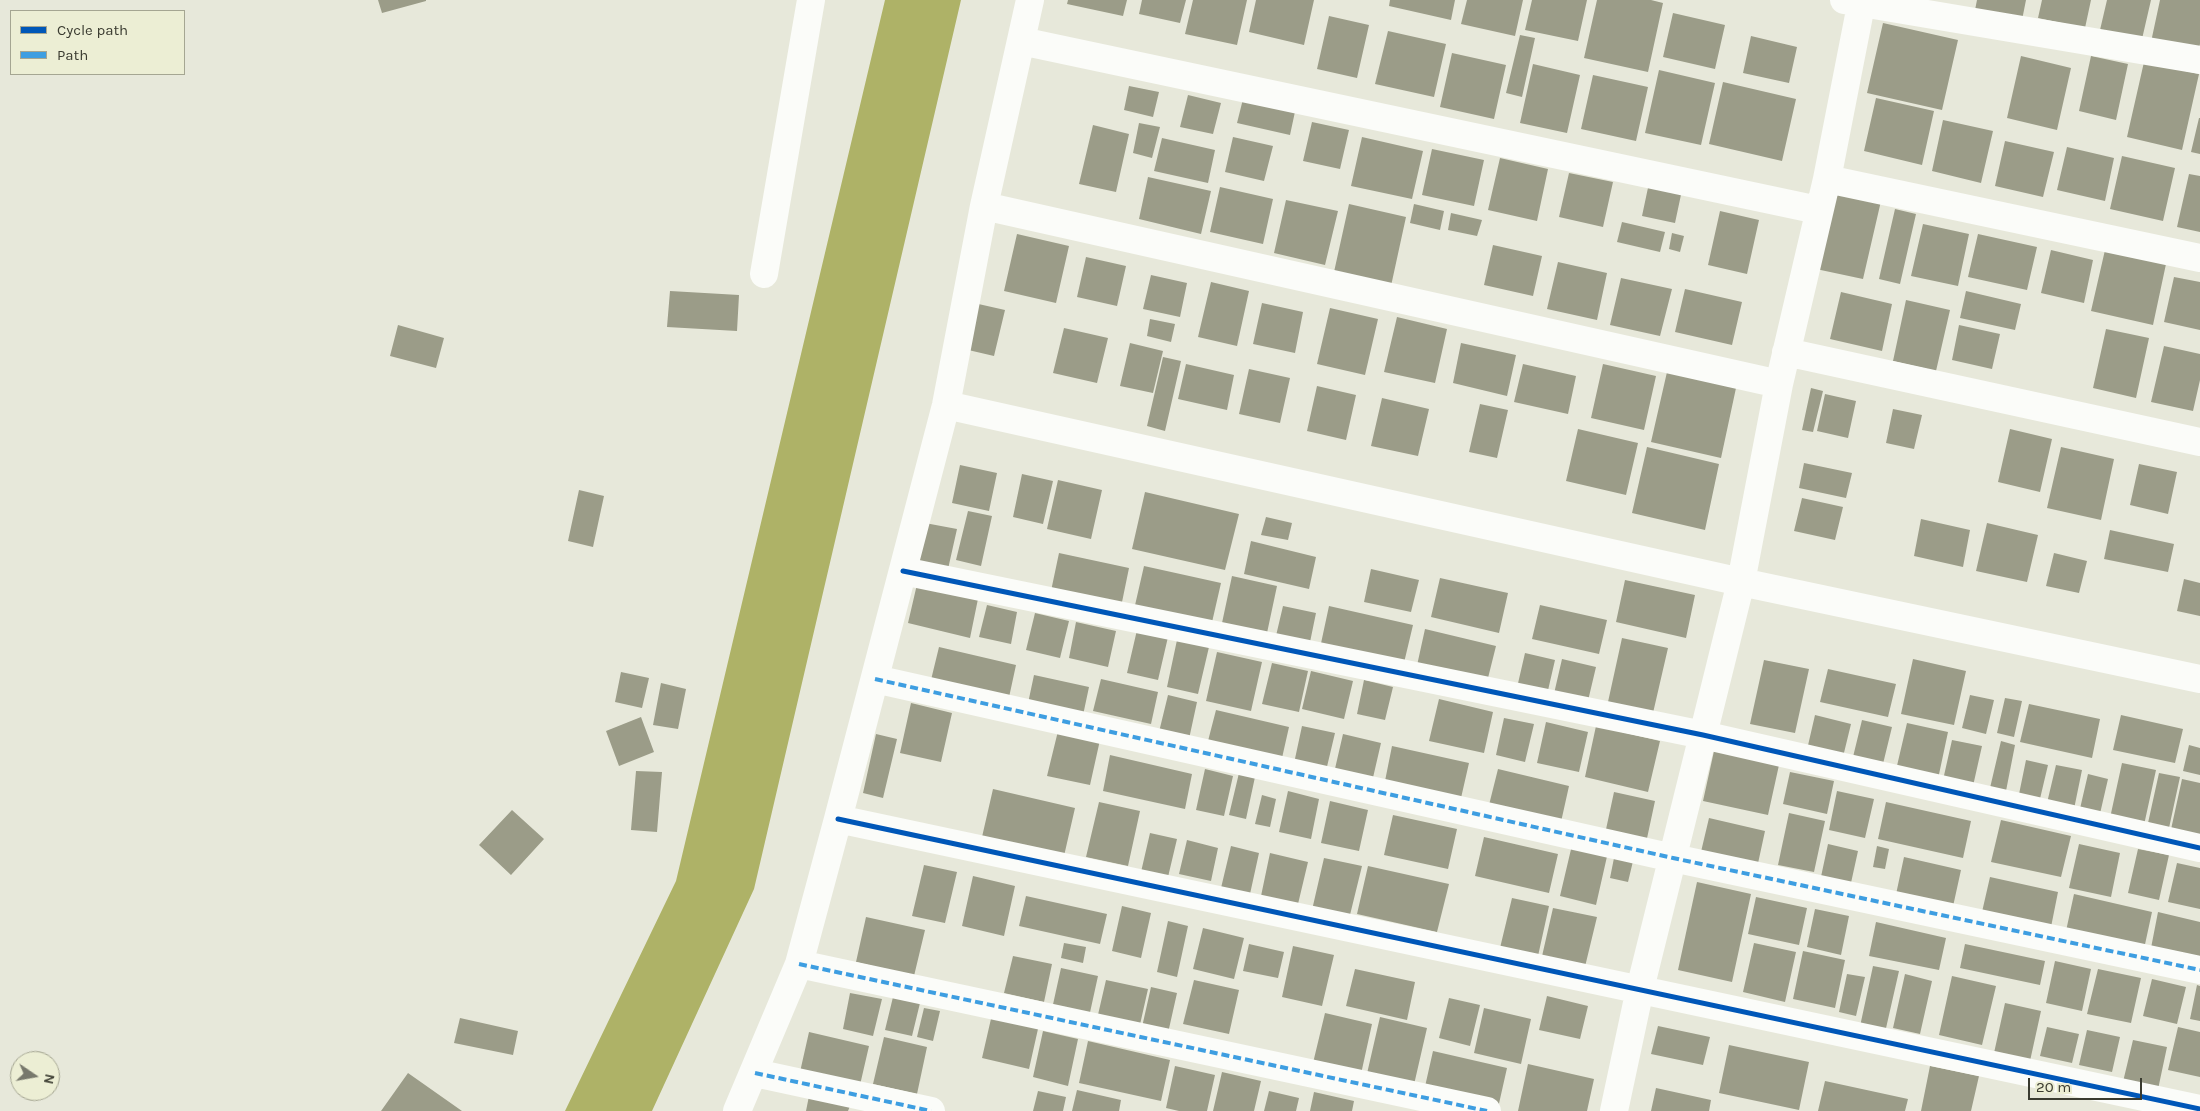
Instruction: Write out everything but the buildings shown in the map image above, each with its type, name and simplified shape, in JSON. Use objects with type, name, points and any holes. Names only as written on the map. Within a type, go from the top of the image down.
[{"type":"street","points":[[764,274],[811,0]]},
{"type":"street","points":[[737,1111],[799,964],[875,679],[946,406],[984,206],[1030,0]]},
{"type":"street","points":[[1614,1111],[1640,989],[1741,582],[1779,384],[1818,210],[1827,179],[1856,1],[2200,60]]},
{"type":"street","points":[[1021,41],[1818,210]]},
{"type":"street","points":[[1827,179],[2200,258]]},
{"type":"street","points":[[984,206],[1779,384]]},
{"type":"street","points":[[1786,352],[2200,442]]},
{"type":"street","points":[[946,406],[1741,582],[2200,679]]},
{"type":"street","points":[[903,571],[1703,735],[2200,848]]},
{"type":"street","points":[[875,679],[1673,858],[2200,970]]},
{"type":"street","points":[[838,819],[2200,1108]]},
{"type":"street","points":[[799,964],[1487,1111]]},
{"type":"street","points":[[755,1072],[931,1111]]},
{"type":"shaded area","points":[[885,0],[961,0],[754,889],[652,1111],[565,1111],[676,881]]},
{"type":"marked path","points":[[875,679],[1673,858],[2200,970]]},
{"type":"marked path","points":[[799,964],[1487,1111]]},
{"type":"marked path","points":[[755,1073],[931,1111]]},
{"type":"cycle path","points":[[903,571],[1703,735],[2200,848]]},
{"type":"cycle path","points":[[838,819],[2200,1109]]}]
